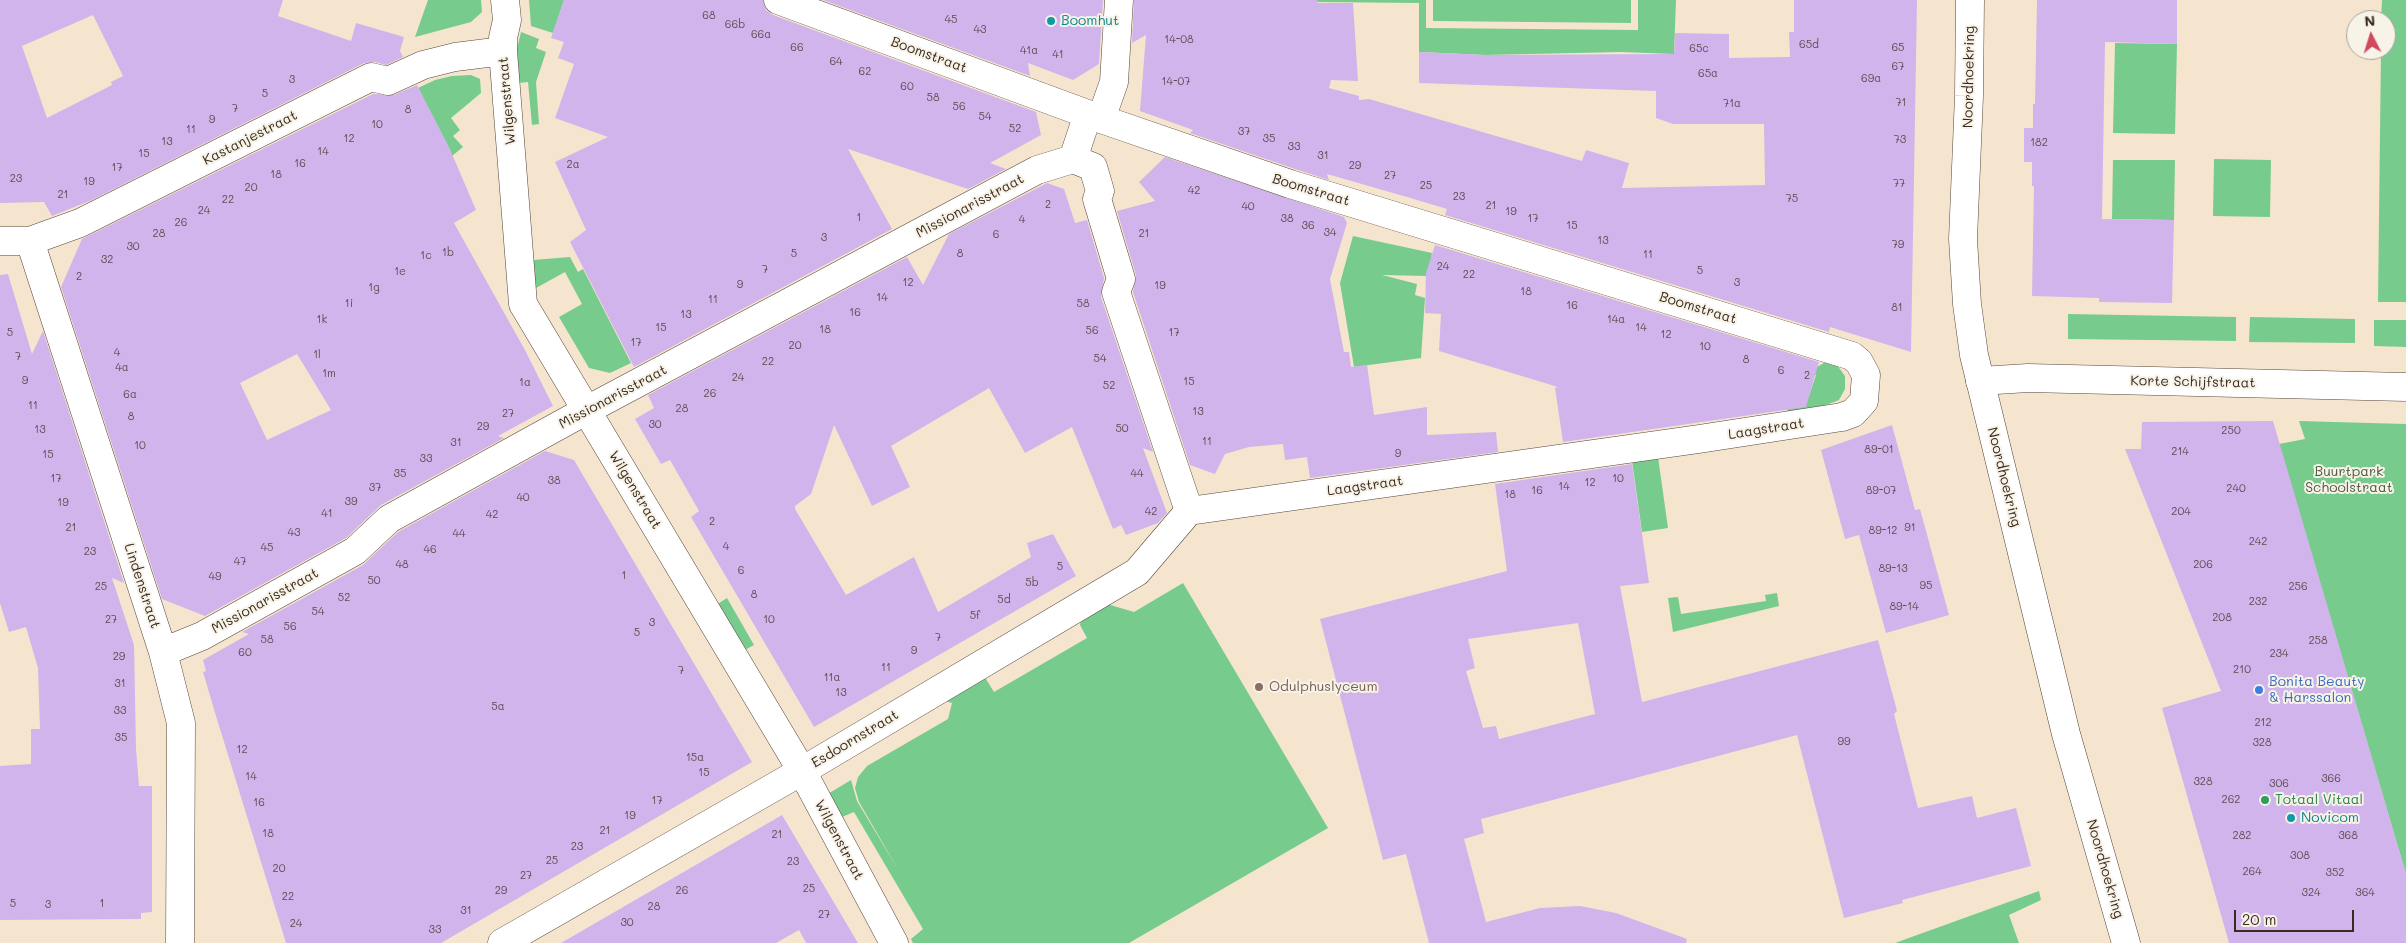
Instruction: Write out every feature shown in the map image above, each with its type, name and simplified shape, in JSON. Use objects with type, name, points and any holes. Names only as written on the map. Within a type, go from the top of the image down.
[{"type":"street","name":"Wilgenstraat","points":[[505,0],[507,20],[503,38],[503,50],[524,304],[802,771],[894,943]]},
{"type":"street","name":"Boomstraat","points":[[778,0],[1095,117],[1290,184],[1852,356]]},
{"type":"street","points":[[1119,0],[1114,82],[1073,159],[1093,167],[1100,191],[1097,199],[1121,279],[1116,292],[1189,511]]},
{"type":"street","name":"Noordhoekring","points":[[1970,0],[1969,96],[1963,239],[1967,304],[1974,355],[2066,734],[2126,943]]},
{"type":"street","name":"Kastanjestraat","points":[[0,241],[30,241],[80,223],[371,77],[388,81],[423,65],[455,57],[503,50]]},
{"type":"street","name":"Missionarisstraat","points":[[163,652],[202,636],[355,551],[389,519],[587,410],[1037,170],[1073,159]]},
{"type":"street","name":"Lindenstraat","points":[[30,241],[163,652],[181,724],[180,943]]},
{"type":"street","name":"Laagstraat","points":[[1189,511],[1842,417],[1859,408],[1867,392],[1864,368],[1852,356]]},
{"type":"street","name":"Korte Schijfstraat","points":[[1980,381],[2028,378],[2406,387]]},
{"type":"street","name":"Esdoornstraat","points":[[502,943],[802,771],[1137,572],[1189,511]]},
{"type":"green space","points":[[428,0],[481,0],[482,12],[471,22],[415,37]]},
{"type":"green space","points":[[529,0],[564,0],[553,33],[531,26]]},
{"type":"green space","points":[[1317,0],[1426,0],[1426,28],[1638,30],[1638,0],[1676,0],[1674,54],[1621,52],[1485,55],[1419,52],[1419,3],[1317,2]]},
{"type":"green space","points":[[1433,0],[1631,0],[1631,23],[1433,21]]},
{"type":"green space","points":[[2382,0],[2406,0],[2406,302],[2378,302],[2381,60],[2396,60],[2396,10],[2382,10]]},
{"type":"green space","points":[[521,32],[539,39],[536,48],[546,52],[536,82],[539,124],[532,125],[528,82],[519,83],[517,49]]},
{"type":"green space","points":[[2115,43],[2177,44],[2175,134],[2113,133]]},
{"type":"green space","points":[[471,75],[480,79],[481,93],[451,118],[460,130],[453,136],[463,147],[452,156],[418,88],[435,80],[452,76]]},
{"type":"green space","points":[[2214,159],[2271,160],[2270,217],[2213,216]]},
{"type":"green space","points":[[2113,160],[2175,160],[2174,220],[2112,219]]},
{"type":"green space","points":[[1353,236],[1432,253],[1428,276],[1382,275],[1417,284],[1415,295],[1425,298],[1421,358],[1354,367],[1340,283]]},
{"type":"green space","points":[[570,257],[578,272],[583,269],[631,363],[610,373],[589,368],[559,317],[582,304],[565,272],[536,288],[533,260]]},
{"type":"green space","points":[[2068,314],[2236,317],[2236,341],[2068,339]]},
{"type":"green space","points":[[2250,317],[2355,319],[2355,343],[2249,342]]},
{"type":"green space","points":[[2374,320],[2406,320],[2406,347],[2374,346]]},
{"type":"green space","points":[[1827,361],[1837,365],[1845,376],[1845,389],[1839,400],[1808,412],[1786,414],[1794,392],[1809,396],[1816,375],[1800,370],[1817,367]]},
{"type":"green space","name":"Buurtpark Schoolstraat","points":[[2299,421],[2406,424],[2406,874],[2279,444],[2305,439]]},
{"type":"green space","points":[[1658,457],[1668,528],[1642,532],[1632,461]]},
{"type":"green space","points":[[1183,583],[1328,828],[1129,943],[913,943],[911,939],[923,929],[854,812],[842,817],[826,795],[851,780],[857,801],[899,871],[859,802],[855,788],[858,777],[867,766],[948,719],[952,703],[926,696],[965,674],[986,679],[994,692],[1087,638],[1080,625],[1083,612],[1100,602],[1134,612]]},
{"type":"green space","points":[[1777,593],[1779,606],[1673,632],[1668,598],[1678,597],[1681,614],[1766,601],[1765,595]]},
{"type":"green space","points":[[727,598],[754,645],[743,651],[716,605]]},
{"type":"green space","points":[[2039,891],[2041,900],[2009,915],[2019,943],[1895,943]]},
{"type":"building","points":[[0,0],[283,0],[278,16],[351,41],[356,23],[404,37],[400,51],[403,57],[386,65],[375,62],[364,63],[92,200],[52,216],[44,202],[0,203]],"holes":[[[93,15],[123,76],[111,82],[112,85],[47,118],[22,46]]]},
{"type":"building","points":[[564,0],[763,0],[766,10],[773,15],[1036,112],[1041,135],[990,163],[1006,169],[968,189],[848,149],[892,229],[634,367],[570,242],[586,230],[555,162],[608,137],[555,118],[574,64],[558,58],[564,42],[551,38]]},
{"type":"building","points":[[823,0],[1103,0],[1099,64],[1073,80],[1028,63],[1030,76]]},
{"type":"building","points":[[1134,0],[1317,0],[1318,3],[1353,3],[1358,81],[1331,80],[1329,88],[1359,96],[1359,100],[1369,99],[1582,161],[1586,150],[1629,163],[1622,188],[1765,185],[1764,124],[1673,124],[1656,118],[1656,91],[1419,83],[1419,52],[1485,55],[1674,54],[1675,33],[1729,34],[1729,58],[1790,57],[1789,32],[1794,32],[1794,0],[1917,0],[1911,352],[1830,327],[1829,332],[1445,215],[1447,209],[1327,174],[1329,180],[1190,133],[1193,130],[1140,111],[1146,35],[1132,43]]},
{"type":"building","points":[[2037,0],[2177,0],[2177,44],[2105,42],[2102,219],[2174,220],[2172,303],[2099,302],[2099,298],[2032,296],[2034,186],[2032,186],[2032,162],[2024,162],[2024,128],[2033,128]]},
{"type":"building","points":[[417,85],[449,147],[476,210],[454,223],[526,352],[553,406],[498,436],[504,438],[381,505],[346,538],[205,616],[162,599],[61,287],[82,239],[373,94],[394,95]],"holes":[[[297,354],[331,410],[267,440],[240,383]]]},
{"type":"building","points":[[1165,157],[1344,217],[1347,223],[1330,279],[1344,352],[1349,352],[1351,367],[1367,365],[1374,415],[1427,407],[1427,435],[1496,432],[1498,452],[1310,478],[1307,457],[1285,460],[1283,444],[1249,447],[1225,454],[1215,474],[1190,465],[1133,292],[1136,275],[1117,211],[1155,201],[1139,182]]},
{"type":"building","points":[[1047,183],[1064,189],[1075,223],[1087,220],[1104,278],[1101,297],[1153,452],[1143,448],[1167,513],[1158,523],[1126,535],[1121,525],[1113,529],[1072,427],[1025,453],[989,388],[891,446],[910,487],[872,506],[834,425],[811,494],[795,506],[795,509],[846,595],[914,557],[938,612],[1031,557],[1027,543],[1053,534],[1076,576],[814,727],[691,517],[699,511],[670,460],[661,464],[635,419],[654,408],[648,395],[907,257],[923,285],[949,234]]},
{"type":"building","points":[[1435,245],[1819,362],[1806,407],[1563,442],[1555,388],[1558,387],[1439,351],[1441,314],[1425,313],[1426,273]]},
{"type":"building","points":[[8,274],[32,354],[43,331],[124,583],[112,578],[134,645],[136,749],[139,786],[152,786],[152,912],[141,913],[141,919],[0,920],[0,766],[31,764],[31,729],[40,729],[38,668],[26,627],[9,632],[0,603],[0,275]]},
{"type":"building","points":[[2273,421],[2406,874],[2406,943],[2229,943],[2162,708],[2221,691],[2125,449],[2141,449],[2142,422]]},
{"type":"building","points":[[1892,425],[1915,510],[1920,509],[1949,615],[1886,633],[1859,535],[1845,539],[1821,450]]},
{"type":"building","points":[[545,451],[574,460],[752,762],[441,943],[286,943],[203,672],[206,671],[203,660],[249,634],[242,632],[363,565],[398,532]]},
{"type":"building","points":[[1632,464],[1649,583],[1620,586],[1642,702],[1878,640],[1897,711],[1894,714],[1918,808],[1972,796],[1977,818],[2016,808],[2031,866],[1902,900],[1903,903],[1844,918],[1797,735],[1481,819],[1484,833],[1464,839],[1486,922],[1540,908],[1580,906],[1616,913],[1687,939],[1686,943],[1429,943],[1406,854],[1383,860],[1320,619],[1507,571],[1495,484]],"holes":[[[1578,623],[1595,714],[1499,739],[1496,726],[1483,728],[1466,671],[1475,668],[1468,639]]]},
{"type":"building","points":[[782,815],[858,943],[806,943],[799,930],[776,943],[561,943]]},
{"type":"place","name":"Boomhut","points":[[1051,21]]},
{"type":"place","name":"Odulphuslyceum","points":[[1259,687]]},
{"type":"place","name":"Bonita Beauty & Harssalon","points":[[2259,690]]},
{"type":"place","name":"Totaal Vitaal","points":[[2265,800]]},
{"type":"place","name":"Novicom","points":[[2291,818]]}]
